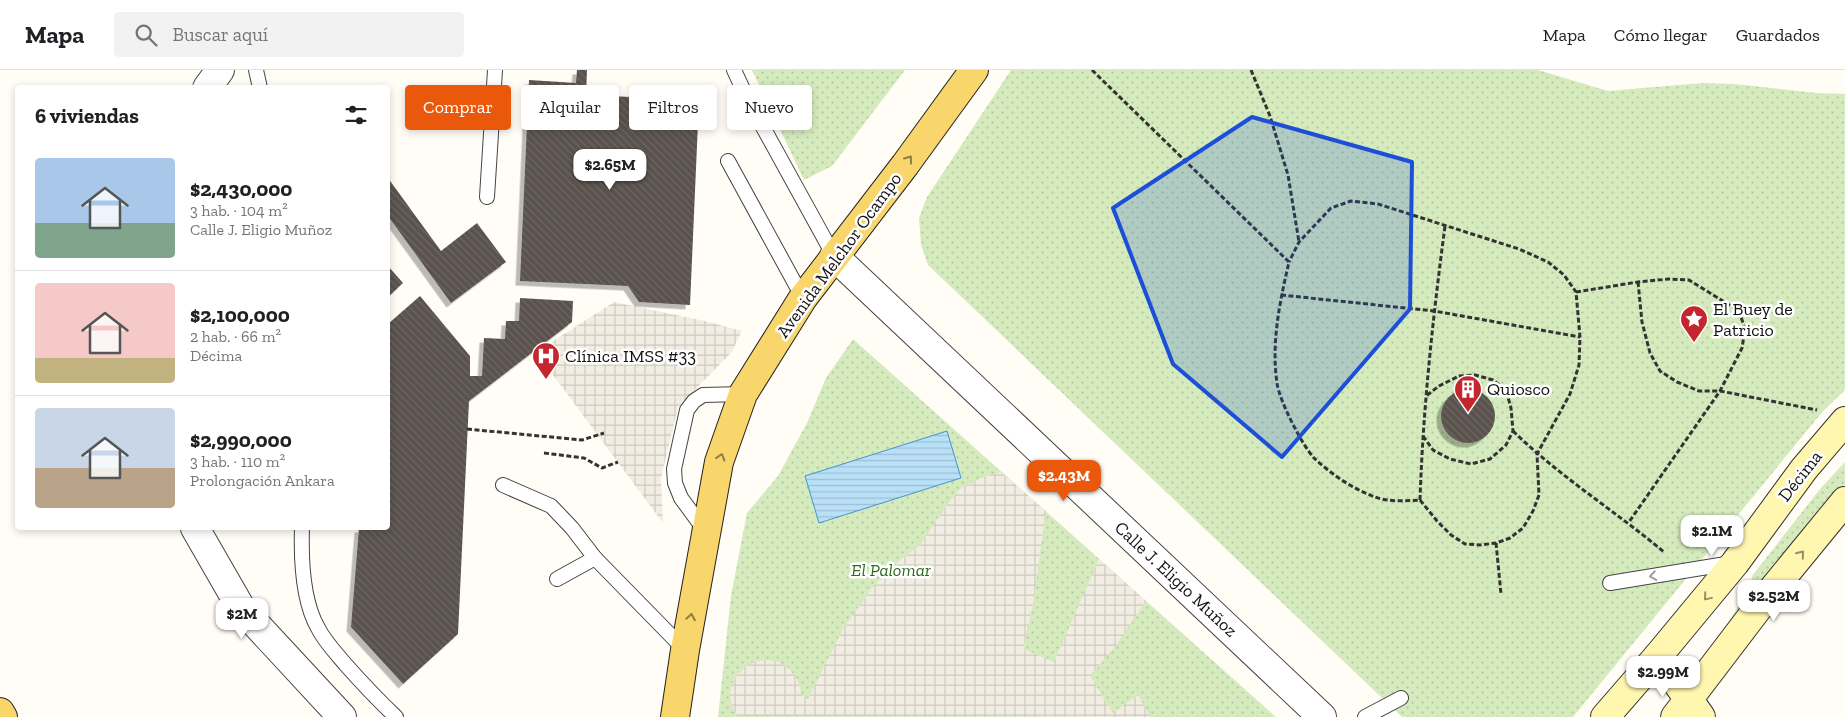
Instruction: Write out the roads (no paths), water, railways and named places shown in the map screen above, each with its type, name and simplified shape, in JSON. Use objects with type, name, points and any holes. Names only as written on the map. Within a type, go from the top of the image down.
[{"type":"main road","name":"Avenida Melchor Ocampo","points":[[675,717],[685,650],[719,462],[743,394],[803,298],[905,165],[974,70]]},
{"type":"main road","points":[[0,712],[3,717]]},
{"type":"street","points":[[209,85],[220,70]]},
{"type":"street","name":"Calle J. Eligio Muñoz","points":[[834,256],[1322,717]]},
{"type":"street","name":"Décima","points":[[1605,717],[1735,563],[1804,468],[1834,416]]},
{"type":"street","points":[[1658,656],[1688,711],[1768,595],[1845,502]]},
{"type":"street","points":[[196,530],[241,608],[342,717]]},
{"type":"lane","points":[[256,70],[259,85]]},
{"type":"lane","points":[[487,197],[495,70]]},
{"type":"lane","points":[[734,70],[834,256]]},
{"type":"lane","points":[[728,161],[803,298]]},
{"type":"lane","points":[[706,532],[681,498],[675,483],[674,469],[687,410],[694,401],[703,395],[743,394]]},
{"type":"lane","points":[[503,485],[551,506],[572,528],[595,558],[685,650]]},
{"type":"lane","points":[[302,530],[304,576],[309,604],[317,628],[373,696],[396,717]]},
{"type":"lane","points":[[557,578],[595,558]]},
{"type":"lane","points":[[1610,583],[1735,563]]},
{"type":"lane","points":[[1365,717],[1401,698]]},
{"type":"water","points":[[947,431],[961,478],[819,523],[805,476]]},
{"type":"place","name":"El Buey de Patricio","points":[[1694,343]]},
{"type":"place","name":"Clínica IMSS #33","points":[[546,380]]},
{"type":"place","name":"Quiosco","points":[[1468,413]]},
{"type":"park label","name":"El Palomar","points":[[891,570]]}]
